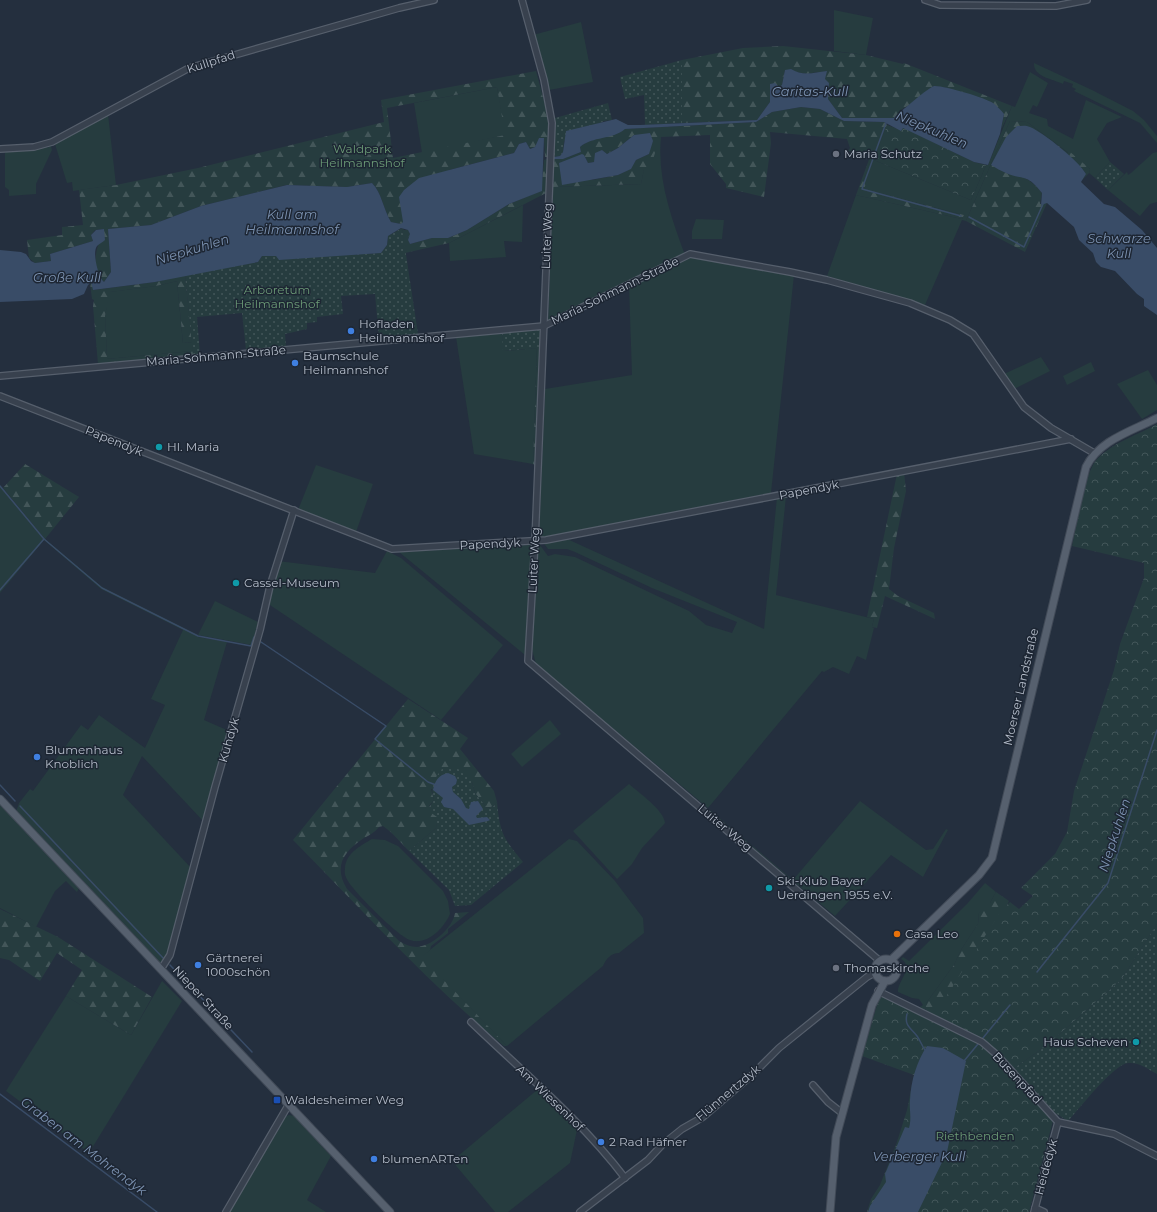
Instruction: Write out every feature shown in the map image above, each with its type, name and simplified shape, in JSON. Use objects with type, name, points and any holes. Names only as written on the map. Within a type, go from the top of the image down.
[{"type":"main road","name":"Moerser Landstraße","points":[[891,960],[979,875],[992,858],[1084,473],[1094,453],[1106,444],[1157,418]]},
{"type":"main road","name":"Nieper Straße","points":[[0,799],[390,1212]]},
{"type":"main road","points":[[830,1212],[836,1137],[870,1010],[878,991],[885,981],[893,978],[896,973],[895,964],[891,960],[885,959],[880,961],[876,966],[876,972],[879,978],[885,981]]},
{"type":"street","name":"Kullpfad","points":[[0,149],[34,147],[52,142],[189,68],[399,8],[434,0]]},
{"type":"street","name":"Luiter Weg","points":[[522,0],[544,80],[552,123],[535,542],[528,661],[880,961]]},
{"type":"street","points":[[925,0],[940,5],[1056,6],[1087,0]]},
{"type":"street","name":"Maria-Sohmann-Straße","points":[[0,376],[544,326],[690,254],[790,272],[910,304],[950,320],[973,334],[1024,407],[1094,453]]},
{"type":"street","name":"Papendyk","points":[[0,396],[392,549],[535,542],[1071,439]]},
{"type":"street","name":"Kuhdyk","points":[[161,969],[170,955],[215,787],[263,619],[270,586],[294,510]]},
{"type":"street","name":"Flünnertzdyk","points":[[580,1212],[648,1160],[685,1126],[703,1117],[744,1082],[779,1048],[867,977],[876,972]]},
{"type":"street","name":"Busenpfad","points":[[878,991],[980,1041],[997,1055],[1058,1122]]},
{"type":"street","name":"Am Wiesenhof","points":[[471,1022],[557,1104],[606,1155],[625,1178]]},
{"type":"street","points":[[813,1085],[828,1102],[842,1113]]},
{"type":"street","points":[[226,1212],[289,1104]]},
{"type":"street","points":[[1058,1122],[1114,1134],[1157,1156]]},
{"type":"street","name":"Heidedyk","points":[[1034,1210],[1058,1122]]},
{"type":"street","points":[[1034,1210],[1044,1212]]},
{"type":"green space","points":[[834,10],[873,18],[866,55],[834,51]]},
{"type":"green space","points":[[581,22],[593,82],[549,90],[533,35]]},
{"type":"green space","points":[[783,46],[866,55],[904,63],[1012,106],[1001,130],[1004,114],[947,88],[934,86],[913,103],[902,109],[894,118],[842,118],[828,99],[829,84],[817,72],[807,74],[785,70],[782,85],[779,87],[770,85],[770,102],[757,120],[682,123],[682,60],[743,48]]},
{"type":"green space","points":[[682,60],[682,123],[645,125],[644,95],[625,99],[620,77]]},
{"type":"green space","points":[[1034,63],[1133,111],[1144,120],[1157,136],[1157,143],[1140,123],[1074,91],[1076,89],[1072,87],[1073,84],[1064,81],[1063,84],[1044,77],[1037,71]]},
{"type":"green space","name":"Waldpark Heilmannshof","points":[[536,71],[547,112],[549,126],[548,157],[545,157],[544,138],[535,147],[530,149],[526,142],[519,144],[514,153],[449,170],[402,224],[391,222],[378,191],[372,183],[347,187],[286,185],[201,206],[151,225],[108,229],[111,272],[104,282],[99,277],[95,263],[97,249],[104,229],[95,230],[91,235],[93,241],[50,254],[51,261],[35,263],[29,258],[27,240],[62,235],[62,227],[83,225],[79,190],[116,185],[198,168],[384,122],[381,100]],"holes":[[[497,87],[505,135],[393,158],[387,108]]]},
{"type":"green space","points":[[1030,72],[1048,83],[1037,107],[1033,105],[1029,113],[1047,119],[1048,126],[1073,139],[1086,100],[1122,117],[1107,123],[1097,139],[1110,162],[1095,178],[1089,173],[1090,169],[1027,122],[1010,121],[966,221],[962,220],[925,305],[827,276],[856,195],[962,219],[964,215],[863,189],[874,160],[971,200],[986,165],[988,165],[1012,106],[1015,107]]},
{"type":"green space","points":[[497,87],[506,135],[422,153],[414,103]]},
{"type":"green space","points":[[608,103],[612,120],[604,121],[564,141],[563,152],[560,156],[554,157],[555,118]]},
{"type":"green space","points":[[801,107],[820,109],[844,121],[884,122],[887,125],[864,189],[964,215],[962,219],[856,195],[871,154],[848,151],[850,148],[847,139],[770,132],[771,143],[764,197],[726,188],[726,184],[710,164],[710,135],[660,137],[650,169],[644,169],[641,184],[553,187],[554,159],[563,159],[581,152],[580,147],[585,143],[625,129],[756,122],[772,112]],"holes":[[[634,135],[649,154],[636,160],[630,169],[618,175],[592,180],[584,155],[588,163],[594,162],[602,150],[607,154],[618,148]]]},
{"type":"green space","points":[[108,114],[116,185],[73,191],[72,182],[67,183],[55,144]]},
{"type":"green space","points":[[1010,121],[1027,122],[1068,153],[1069,151],[1090,169],[1089,173],[1082,180],[1086,174],[1084,171],[1059,148],[994,158],[1006,173],[1022,177],[1034,184],[1042,193],[1040,204],[1047,203],[1025,252],[966,221]]},
{"type":"green space","points":[[887,125],[901,130],[902,127],[974,162],[986,165],[971,200],[874,160]]},
{"type":"green space","points":[[660,137],[661,167],[666,197],[685,255],[548,323],[553,187],[641,184],[644,168]]},
{"type":"green space","points":[[47,146],[47,148],[51,146],[52,150],[36,184],[36,194],[9,196],[9,190],[5,187],[5,153],[7,151]]},
{"type":"green space","points":[[1157,152],[1157,202],[1150,204],[1140,216],[1108,190],[1127,172],[1128,175],[1153,153]]},
{"type":"green space","points":[[547,159],[546,193],[449,243],[405,253],[402,228],[404,230],[408,230],[410,234],[408,240],[410,244],[432,238],[448,238],[467,230],[509,204],[541,191],[544,160]]},
{"type":"green space","points":[[1110,162],[1124,174],[1108,190],[1095,178]]},
{"type":"green space","points":[[523,205],[522,242],[504,241],[506,257],[450,261],[449,243]]},
{"type":"green space","points":[[696,219],[724,220],[722,239],[692,239],[692,231]]},
{"type":"green space","name":"Arboretum Heilmannshof","points":[[402,228],[418,334],[379,338],[375,294],[341,296],[343,314],[317,317],[317,322],[307,323],[307,329],[285,334],[286,346],[246,350],[242,313],[197,317],[200,354],[193,355],[185,275],[258,262],[262,256],[381,253],[387,245],[388,236]]},
{"type":"green space","points":[[691,255],[794,275],[771,493],[539,538],[545,389],[632,375],[629,286]]},
{"type":"green space","points":[[185,275],[192,342],[183,343],[177,281],[156,286],[110,292],[105,316],[107,359],[193,351],[193,355],[98,364],[93,306],[94,300],[92,299],[90,283],[92,282],[94,290],[155,282]]},
{"type":"green space","points":[[177,281],[183,343],[192,342],[193,351],[107,359],[105,316],[109,292],[156,286]]},
{"type":"green space","points":[[541,329],[540,348],[503,351],[502,332]]},
{"type":"green space","points":[[502,332],[504,351],[537,348],[533,464],[474,454],[456,337]]},
{"type":"green space","points":[[537,348],[540,348],[535,465],[533,464]]},
{"type":"green space","points":[[1041,357],[1050,371],[1014,389],[1004,374]]},
{"type":"green space","points":[[1091,362],[1095,371],[1067,385],[1063,376]]},
{"type":"green space","points":[[1148,370],[1157,385],[1157,410],[1142,419],[1117,384]]},
{"type":"green space","name":"Riethbenden","points":[[1157,424],[1157,924],[1121,980],[1046,1046],[1014,1068],[1055,1113],[1029,1212],[867,1212],[871,1199],[880,1185],[896,1145],[907,1110],[914,1075],[862,1056],[880,995],[931,1020],[1001,911],[1010,902],[1019,909],[1033,896],[1021,888],[1055,854],[1067,832],[1074,791],[1114,670],[1120,644],[1144,578],[1144,563],[1072,546],[1082,499],[1093,465],[1104,452]]},
{"type":"green space","points":[[25,464],[79,497],[45,539],[3,488]]},
{"type":"green space","points":[[316,465],[373,484],[356,532],[298,510]]},
{"type":"green space","points":[[904,472],[906,491],[894,548],[889,589],[898,596],[934,613],[935,619],[885,596],[877,628],[872,627],[874,619],[867,617],[897,474]]},
{"type":"green space","points":[[0,485],[45,539],[102,587],[198,635],[198,637],[227,642],[204,720],[229,731],[205,823],[142,756],[123,795],[193,870],[166,958],[162,964],[159,964],[16,812],[19,803],[30,789],[33,791],[81,725],[88,730],[99,715],[145,748],[165,705],[151,699],[183,630],[101,589],[44,540],[0,593]]},
{"type":"green space","points":[[786,496],[776,595],[874,619],[872,627],[874,628],[866,660],[857,656],[849,674],[833,667],[824,672],[822,671],[708,808],[536,664],[532,649],[537,545],[540,545],[548,556],[555,554],[575,557],[689,611],[706,625],[732,633],[737,622],[652,588],[575,552],[567,549],[548,549],[543,542],[565,538],[764,629],[777,497]]},
{"type":"green space","points":[[532,545],[527,652],[525,655],[399,552]]},
{"type":"green space","points":[[387,551],[401,558],[503,645],[441,720],[267,603],[278,561],[375,573]]},
{"type":"green space","points":[[215,601],[258,622],[252,645],[198,635]]},
{"type":"green space","points":[[408,699],[468,738],[460,749],[494,791],[497,802],[494,806],[487,808],[475,793],[472,782],[431,789],[434,800],[429,806],[438,817],[436,828],[409,851],[387,829],[383,826],[379,827],[357,843],[346,854],[341,866],[343,881],[347,889],[399,941],[412,946],[423,946],[435,940],[446,930],[455,913],[469,912],[448,929],[448,933],[431,946],[430,950],[422,957],[507,1046],[504,1046],[476,1022],[422,972],[293,840]]},
{"type":"green space","points":[[550,720],[561,734],[522,767],[511,754]]},
{"type":"green space","points":[[456,767],[472,782],[475,793],[487,808],[494,806],[497,802],[501,828],[504,835],[523,862],[471,905],[455,906],[449,890],[409,851],[436,828],[437,817],[427,810],[434,800],[432,787],[434,780],[442,769]]},
{"type":"green space","points":[[629,784],[656,807],[664,818],[665,823],[642,848],[632,864],[617,879],[573,831]]},
{"type":"green space","points":[[860,801],[926,850],[933,849],[946,829],[948,830],[923,877],[891,855],[835,916],[708,810],[793,880]]},
{"type":"green space","points":[[0,804],[79,888],[77,892],[66,881],[55,891],[36,927],[0,908]]},
{"type":"green space","points":[[372,839],[385,840],[398,846],[443,891],[448,901],[450,914],[444,925],[429,938],[416,941],[404,937],[377,914],[347,880],[345,871],[350,855]]},
{"type":"green space","points":[[569,839],[577,841],[615,881],[643,918],[644,933],[619,953],[609,957],[603,966],[507,1046],[421,957]]},
{"type":"green space","points":[[985,883],[996,892],[990,903],[979,913],[978,924],[961,950],[954,965],[927,1002],[925,1010],[920,1007],[923,1005],[919,999],[912,998],[898,992],[898,988],[906,970],[905,962],[901,959],[903,957],[909,961],[967,904]]},
{"type":"green space","points":[[996,892],[1009,901],[1002,915],[936,1016],[927,1012],[925,1008],[927,1002],[954,965],[961,950],[978,924],[979,913],[987,902],[990,903]]},
{"type":"green space","points":[[0,909],[58,937],[152,997],[131,1035],[66,996],[82,970],[57,953],[40,981],[9,960],[0,958]]},
{"type":"green space","points":[[1157,924],[1157,1074],[1143,1066],[1132,1063],[1122,1066],[1105,1079],[1068,1121],[1055,1113],[1014,1068],[1046,1046],[1121,980]]},
{"type":"green space","points":[[162,981],[182,1001],[89,1153],[6,1091],[66,996],[131,1035]]},
{"type":"green space","points":[[537,1090],[577,1130],[570,1163],[508,1212],[495,1212],[452,1161]]},
{"type":"green space","points":[[286,1116],[294,1116],[331,1156],[307,1200],[326,1212],[229,1212]]},
{"type":"water","name":"Caritas-Kull","points":[[791,69],[799,73],[827,71],[825,79],[829,83],[828,99],[842,118],[894,118],[920,95],[934,86],[974,95],[989,101],[996,105],[1004,114],[1000,134],[988,165],[974,162],[903,128],[901,131],[884,122],[844,121],[820,109],[801,107],[772,112],[756,122],[625,129],[614,135],[585,144],[580,147],[581,152],[563,159],[554,159],[554,157],[560,156],[563,152],[566,131],[616,119],[628,125],[757,120],[770,102],[770,84],[775,83],[779,87],[782,85],[785,70]]},
{"type":"water","name":"Schwarze Kull","points":[[1017,126],[1027,126],[1036,130],[1069,155],[1086,174],[1081,182],[1104,204],[1115,207],[1142,230],[1157,248],[1157,315],[1144,306],[1144,299],[1137,294],[1115,271],[1101,267],[1096,262],[1093,253],[1079,240],[1074,227],[1047,203],[1041,205],[1042,193],[1037,187],[1025,178],[1004,172],[991,165],[1006,137]]},
{"type":"water","points":[[650,133],[653,141],[649,154],[636,160],[631,169],[618,175],[562,185],[559,163],[582,154],[588,163],[594,162],[595,153],[602,150],[607,154],[618,148],[634,135]]},
{"type":"water","name":"Kull am Heilmannshof","points":[[539,138],[544,138],[542,191],[509,204],[467,230],[448,238],[432,238],[410,244],[408,240],[410,234],[408,230],[401,228],[388,236],[387,245],[381,253],[279,260],[276,256],[262,256],[258,262],[155,282],[93,290],[91,282],[84,294],[72,299],[0,302],[0,250],[21,252],[26,254],[31,261],[35,263],[51,261],[50,254],[93,241],[91,235],[96,230],[104,229],[105,240],[97,246],[95,259],[98,270],[104,282],[111,272],[108,229],[151,225],[201,206],[287,185],[347,187],[372,183],[378,191],[391,222],[401,224],[403,222],[399,197],[404,190],[419,178],[514,153],[519,144],[526,142],[530,149],[535,147]]},
{"type":"water","points":[[448,773],[455,776],[457,780],[456,784],[452,787],[453,792],[461,799],[466,808],[469,809],[471,802],[478,801],[483,809],[476,816],[477,818],[487,817],[490,820],[469,825],[453,809],[444,807],[441,802],[443,798],[433,790],[438,779],[442,775]]},
{"type":"water","name":"Verberger Kull","points":[[927,1046],[943,1048],[966,1061],[947,1152],[918,1212],[868,1212],[870,1206],[886,1182],[885,1174],[905,1127],[909,1128],[913,1078],[917,1064]]},
{"type":"waterway","points":[[886,123],[862,189],[961,216]]},
{"type":"waterway","points":[[969,217],[1024,247],[1043,204]]},
{"type":"waterway","points":[[0,486],[44,539],[102,588],[198,636],[251,646],[254,637]]},
{"type":"waterway","points":[[0,590],[44,539]]},
{"type":"waterway","points":[[261,642],[386,726],[375,739],[428,782],[436,785]]},
{"type":"waterway","name":"Niepkuhlen","points":[[1037,972],[1108,883],[1157,730]]},
{"type":"waterway","points":[[0,785],[15,801]]},
{"type":"waterway","points":[[20,806],[164,959]]},
{"type":"waterway","points":[[170,965],[211,1008]]},
{"type":"waterway","name":"Niepkuhlen","points":[[964,1061],[1010,1005]]},
{"type":"waterway","points":[[214,1012],[252,1052]]},
{"type":"waterway","points":[[907,1014],[907,1024],[917,1036],[925,1050]]},
{"type":"waterway","name":"Graben am Mohrendyk","points":[[0,1094],[157,1212]]},
{"type":"place","name":"Maria Schutz","points":[[836,154]]},
{"type":"place","name":"Hofladen Heilmannshof","points":[[351,331]]},
{"type":"place","name":"Baumschule Heilmannshof","points":[[295,363]]},
{"type":"place","name":"Hl. Maria","points":[[159,447]]},
{"type":"place","name":"Cassel-Museum","points":[[236,583]]},
{"type":"place","name":"Blumenhaus Knoblich","points":[[37,757]]},
{"type":"place","name":"Ski-Klub Bayer Uerdingen 1955 e.V.","points":[[769,888]]},
{"type":"place","name":"Casa Leo","points":[[897,934]]},
{"type":"place","name":"Gärtnerei 1000schön","points":[[198,965]]},
{"type":"place","name":"Thomaskirche","points":[[836,968]]},
{"type":"place","name":"Haus Scheven","points":[[1136,1042]]},
{"type":"place","name":"Waldesheimer Weg","points":[[277,1100]]},
{"type":"place","name":"2 Rad Häfner","points":[[601,1142]]},
{"type":"place","name":"blumenARTen","points":[[374,1159]]},
{"type":"water label","name":"Große Kull","points":[[67,277]]}]
